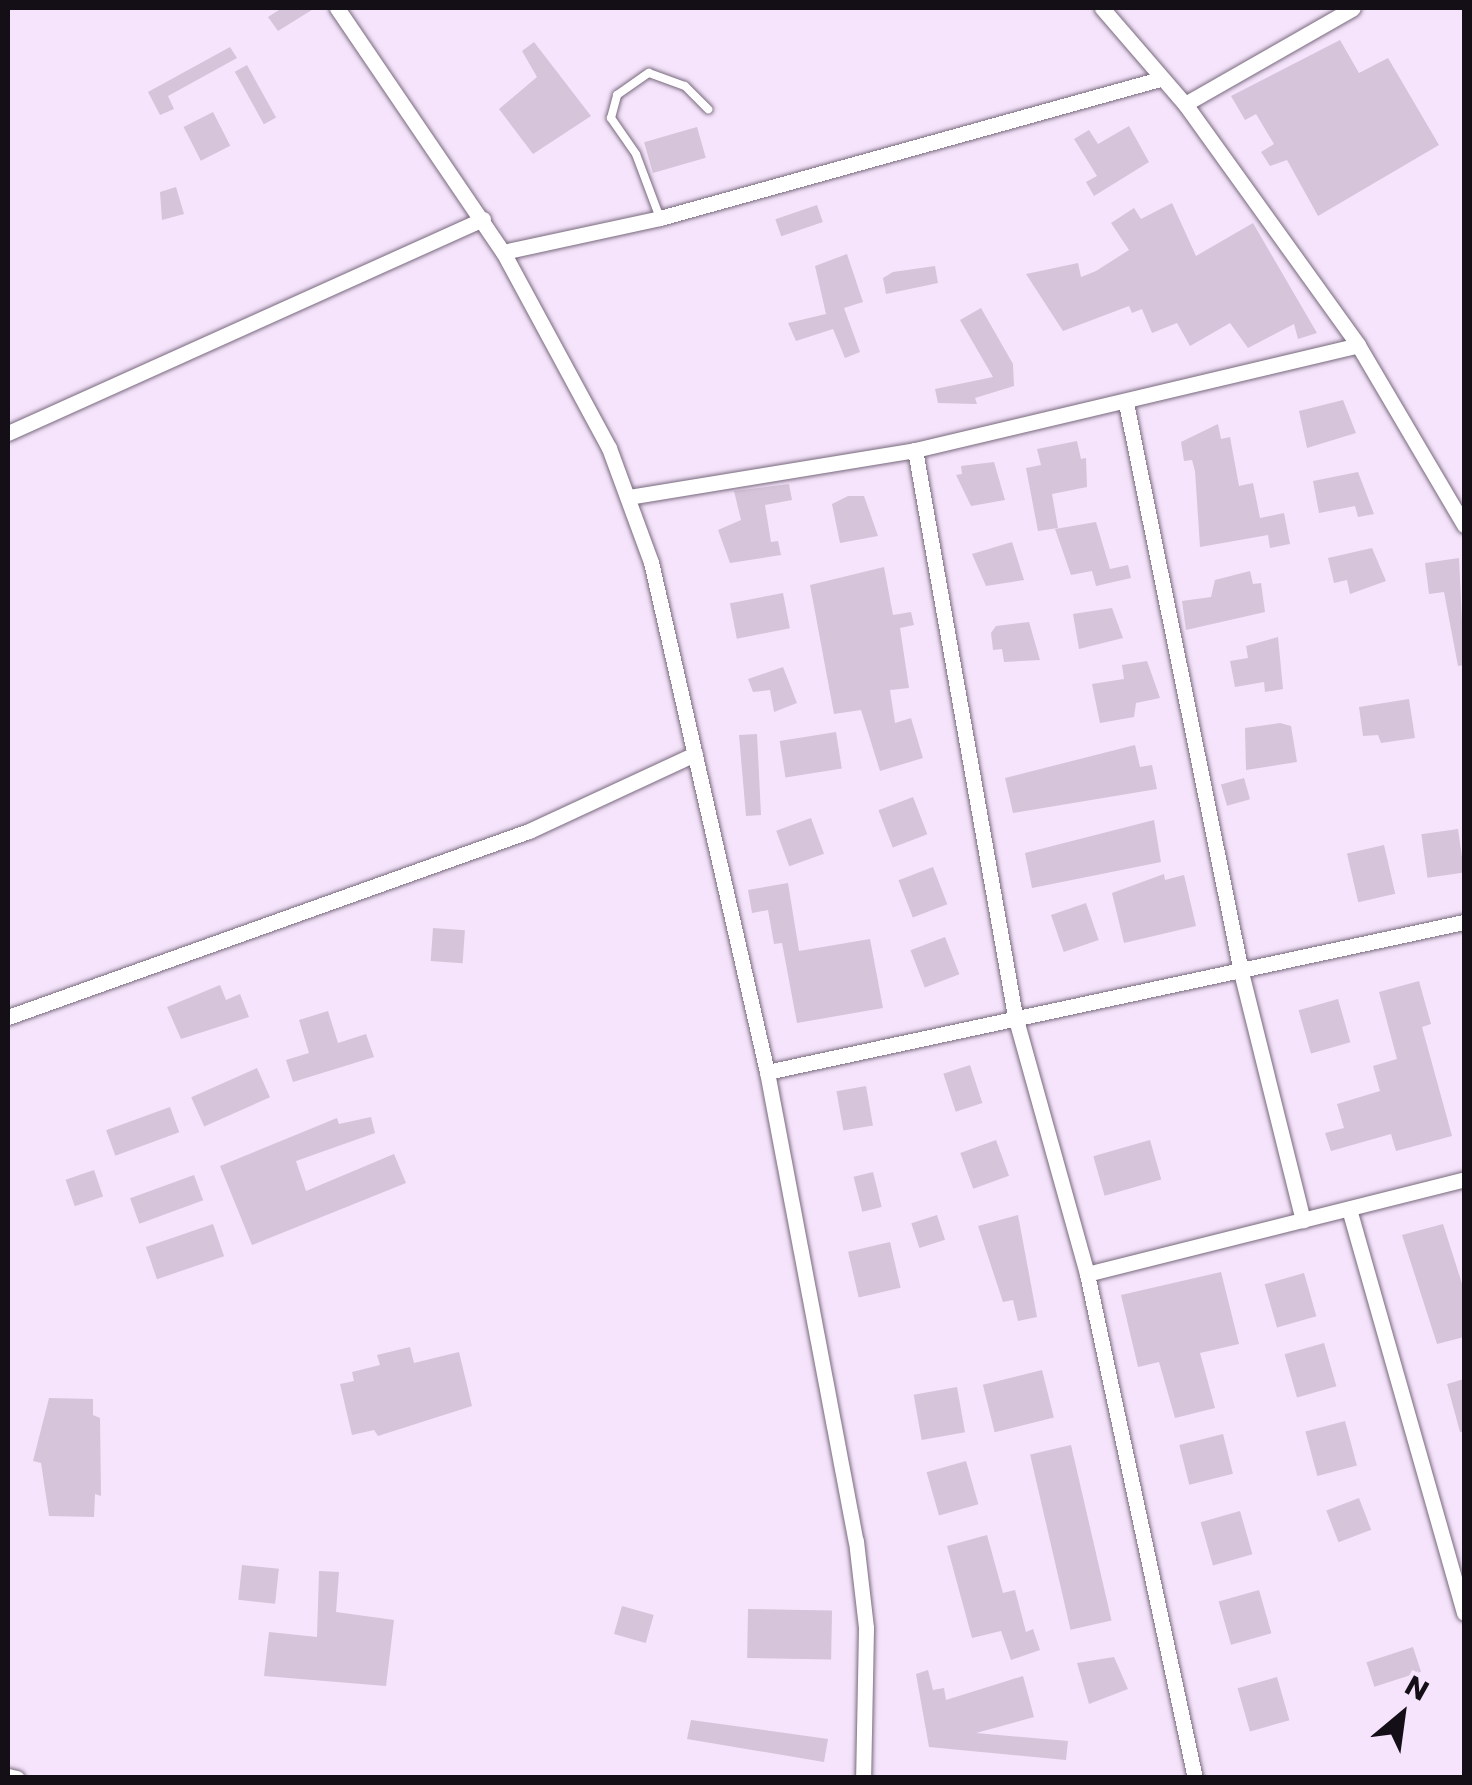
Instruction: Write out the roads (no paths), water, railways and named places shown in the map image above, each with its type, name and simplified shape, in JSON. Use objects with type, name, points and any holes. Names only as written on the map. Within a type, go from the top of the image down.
[{"type":"street","points":[[1102,8],[1185,104],[1358,345],[1464,524]]},
{"type":"street","points":[[1185,104],[1353,8]]},
{"type":"street","points":[[342,9],[503,252],[629,497],[652,562],[767,1072],[856,1541],[866,1628],[863,1778]]},
{"type":"street","points":[[503,252],[660,218],[1160,78]]},
{"type":"street","points":[[8,433],[483,220]]},
{"type":"street","points":[[629,497],[915,450],[1358,345]]},
{"type":"street","points":[[1126,403],[1241,972],[1303,1220]]},
{"type":"street","points":[[915,450],[1015,1016],[1087,1274],[1196,1778]]},
{"type":"street","points":[[8,1018],[529,830],[695,754]]},
{"type":"street","points":[[767,1072],[1464,922]]},
{"type":"street","points":[[1087,1274],[1464,1179]]},
{"type":"street","points":[[1349,1209],[1464,1613]]},
{"type":"street","points":[[8,1776],[18,1778]]},
{"type":"lane","points":[[660,218],[636,154],[611,118],[616,94],[649,73],[685,86],[708,109]]}]
